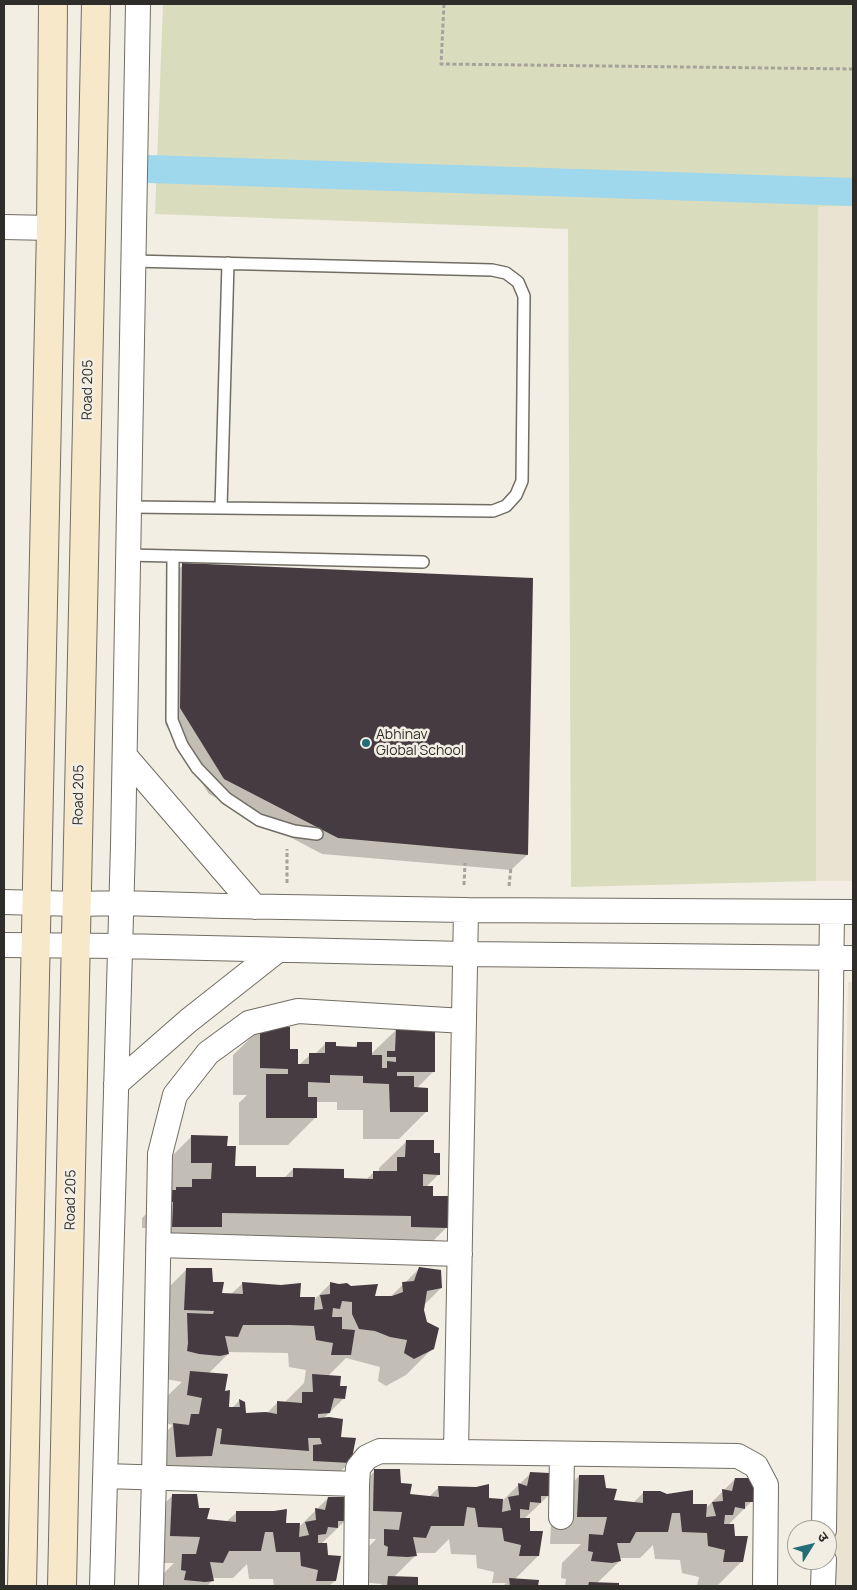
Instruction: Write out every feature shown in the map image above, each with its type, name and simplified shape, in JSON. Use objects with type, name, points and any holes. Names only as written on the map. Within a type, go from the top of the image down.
[{"type":"main road","points":[[22,1586],[51,228],[54,4]]},
{"type":"main road","name":"Road 205","points":[[62,1586],[96,4]]},
{"type":"street","points":[[102,1586],[122,903],[138,4]]},
{"type":"street","points":[[4,227],[51,228]]},
{"type":"street","points":[[124,756],[256,907]]},
{"type":"street","points":[[4,902],[466,910],[843,912],[824,1520]]},
{"type":"street","points":[[456,1452],[466,910]]},
{"type":"street","points":[[4,945],[465,954],[843,958]]},
{"type":"street","points":[[116,1084],[188,1021],[278,950]]},
{"type":"street","points":[[151,1586],[160,1154],[175,1095],[208,1053],[249,1023],[298,1011],[464,1021]]},
{"type":"street","points":[[159,1245],[460,1254]]},
{"type":"street","points":[[356,1586],[358,1468],[367,1457],[380,1451],[738,1456],[756,1466],[766,1485],[765,1586]]},
{"type":"street","points":[[561,1517],[562,1454]]},
{"type":"street","points":[[105,1476],[357,1484]]},
{"type":"street","points":[[824,1570],[824,1586]]},
{"type":"lane","points":[[129,507],[493,511],[506,506],[516,495],[522,481],[524,296],[518,282],[506,273],[492,270],[133,261]]},
{"type":"lane","points":[[221,508],[228,263]]},
{"type":"lane","points":[[128,555],[423,562]]},
{"type":"lane","points":[[173,556],[172,720],[182,745],[197,768],[226,798],[259,820],[287,829],[317,834]]},
{"type":"path","points":[[444,4],[441,64],[853,69]]},
{"type":"path","points":[[286,907],[287,829]]},
{"type":"shaded area","points":[[853,206],[853,881],[816,881],[818,207]]},
{"type":"shaded area","points":[[848,982],[853,982],[853,1586],[835,1586],[835,1570],[837,1570],[836,1520]]},
{"type":"green space","points":[[163,4],[853,4],[853,206],[818,207],[816,881],[571,887],[568,229],[155,214]]},
{"type":"building","name":"Abhinav Global School","points":[[182,563],[533,578],[528,855],[338,838],[224,779],[180,708]]},
{"type":"building","points":[[260,1027],[290,1027],[290,1049],[298,1049],[298,1064],[309,1064],[309,1053],[325,1053],[325,1042],[336,1042],[336,1046],[357,1047],[357,1042],[372,1042],[372,1055],[382,1055],[382,1068],[387,1068],[387,1061],[396,1062],[396,1057],[387,1057],[387,1051],[395,1051],[396,1028],[435,1029],[435,1072],[397,1072],[397,1076],[414,1076],[414,1087],[428,1088],[428,1112],[390,1112],[389,1084],[363,1083],[363,1076],[330,1075],[330,1083],[308,1082],[308,1097],[317,1097],[317,1118],[266,1118],[266,1074],[288,1074],[288,1069],[260,1068]]},
{"type":"building","points":[[191,1135],[228,1136],[227,1146],[236,1146],[235,1166],[256,1166],[256,1177],[293,1177],[293,1168],[344,1169],[344,1178],[373,1179],[373,1171],[397,1171],[397,1157],[405,1157],[406,1140],[434,1140],[434,1153],[440,1153],[440,1175],[423,1174],[423,1186],[433,1186],[433,1196],[448,1196],[448,1228],[411,1227],[411,1216],[222,1213],[222,1227],[172,1227],[173,1202],[169,1202],[169,1190],[176,1190],[176,1187],[192,1187],[192,1179],[211,1179],[212,1163],[191,1163]]},
{"type":"building","points":[[419,1267],[441,1270],[442,1288],[427,1291],[424,1310],[427,1322],[439,1328],[434,1349],[414,1359],[404,1353],[407,1340],[390,1337],[375,1331],[359,1329],[352,1314],[352,1302],[342,1301],[340,1309],[333,1308],[332,1317],[342,1317],[342,1329],[355,1330],[351,1355],[331,1355],[333,1343],[316,1340],[314,1326],[289,1325],[243,1325],[238,1337],[225,1336],[229,1354],[220,1356],[187,1351],[187,1313],[213,1314],[214,1311],[184,1310],[186,1268],[212,1268],[213,1282],[224,1282],[222,1293],[243,1294],[242,1282],[281,1285],[301,1283],[300,1297],[315,1297],[314,1310],[323,1309],[320,1295],[330,1294],[330,1282],[347,1283],[351,1286],[378,1284],[375,1296],[392,1296],[403,1292],[402,1282],[414,1281]]},
{"type":"building","points":[[190,1371],[228,1374],[225,1391],[230,1390],[229,1407],[240,1407],[239,1399],[245,1402],[246,1413],[266,1412],[277,1414],[277,1401],[302,1403],[302,1392],[313,1392],[312,1374],[341,1376],[340,1386],[347,1386],[345,1399],[334,1398],[330,1413],[318,1414],[318,1418],[343,1419],[341,1437],[356,1438],[351,1463],[313,1461],[313,1445],[322,1444],[320,1438],[308,1438],[309,1451],[220,1444],[222,1429],[217,1428],[212,1456],[176,1457],[173,1423],[189,1425],[191,1414],[199,1414],[202,1398],[187,1395]]},
{"type":"building","points":[[374,1469],[400,1469],[401,1483],[412,1484],[410,1494],[439,1497],[438,1486],[476,1487],[489,1484],[489,1498],[503,1499],[502,1512],[511,1510],[508,1497],[519,1495],[518,1483],[527,1486],[530,1472],[549,1473],[549,1496],[541,1496],[541,1503],[530,1502],[529,1510],[520,1509],[520,1518],[530,1518],[530,1531],[543,1531],[539,1556],[519,1556],[521,1545],[504,1541],[502,1528],[478,1527],[475,1508],[467,1507],[464,1526],[431,1526],[426,1538],[413,1537],[417,1556],[387,1556],[388,1547],[384,1545],[384,1529],[399,1530],[402,1512],[373,1511]]},
{"type":"building","points":[[579,1475],[604,1475],[606,1488],[617,1489],[614,1500],[643,1503],[643,1491],[660,1491],[667,1494],[693,1490],[693,1504],[707,1504],[706,1517],[716,1516],[712,1502],[723,1501],[722,1489],[732,1491],[735,1478],[754,1478],[753,1502],[745,1502],[745,1509],[735,1507],[733,1515],[725,1515],[724,1524],[734,1524],[735,1536],[748,1536],[743,1562],[723,1562],[725,1550],[708,1546],[707,1533],[682,1532],[680,1513],[672,1513],[668,1532],[636,1532],[630,1543],[617,1543],[621,1561],[612,1563],[591,1561],[593,1552],[588,1551],[589,1534],[603,1535],[607,1517],[577,1517]]},
{"type":"building","points":[[172,1494],[197,1494],[199,1508],[210,1508],[207,1519],[236,1522],[236,1511],[287,1509],[286,1523],[300,1523],[299,1537],[309,1535],[305,1522],[316,1520],[315,1508],[325,1510],[328,1497],[347,1497],[346,1521],[338,1521],[338,1528],[328,1527],[326,1534],[318,1535],[318,1543],[327,1543],[328,1555],[341,1556],[336,1581],[316,1581],[318,1570],[301,1566],[300,1552],[276,1552],[273,1532],[265,1532],[261,1551],[229,1551],[223,1563],[210,1562],[214,1581],[184,1580],[186,1571],[181,1570],[182,1554],[196,1554],[200,1537],[170,1536]]},
{"type":"building","points":[[388,1576],[418,1577],[418,1586],[387,1586]]},
{"type":"building","points":[[509,1578],[539,1580],[538,1586],[510,1586]]},
{"type":"building","points":[[589,1582],[619,1583],[619,1586],[588,1586]]},
{"type":"waterway","points":[[148,169],[853,192]]},
{"type":"place","name":"Abhinav Global School","points":[[366,743]]}]
